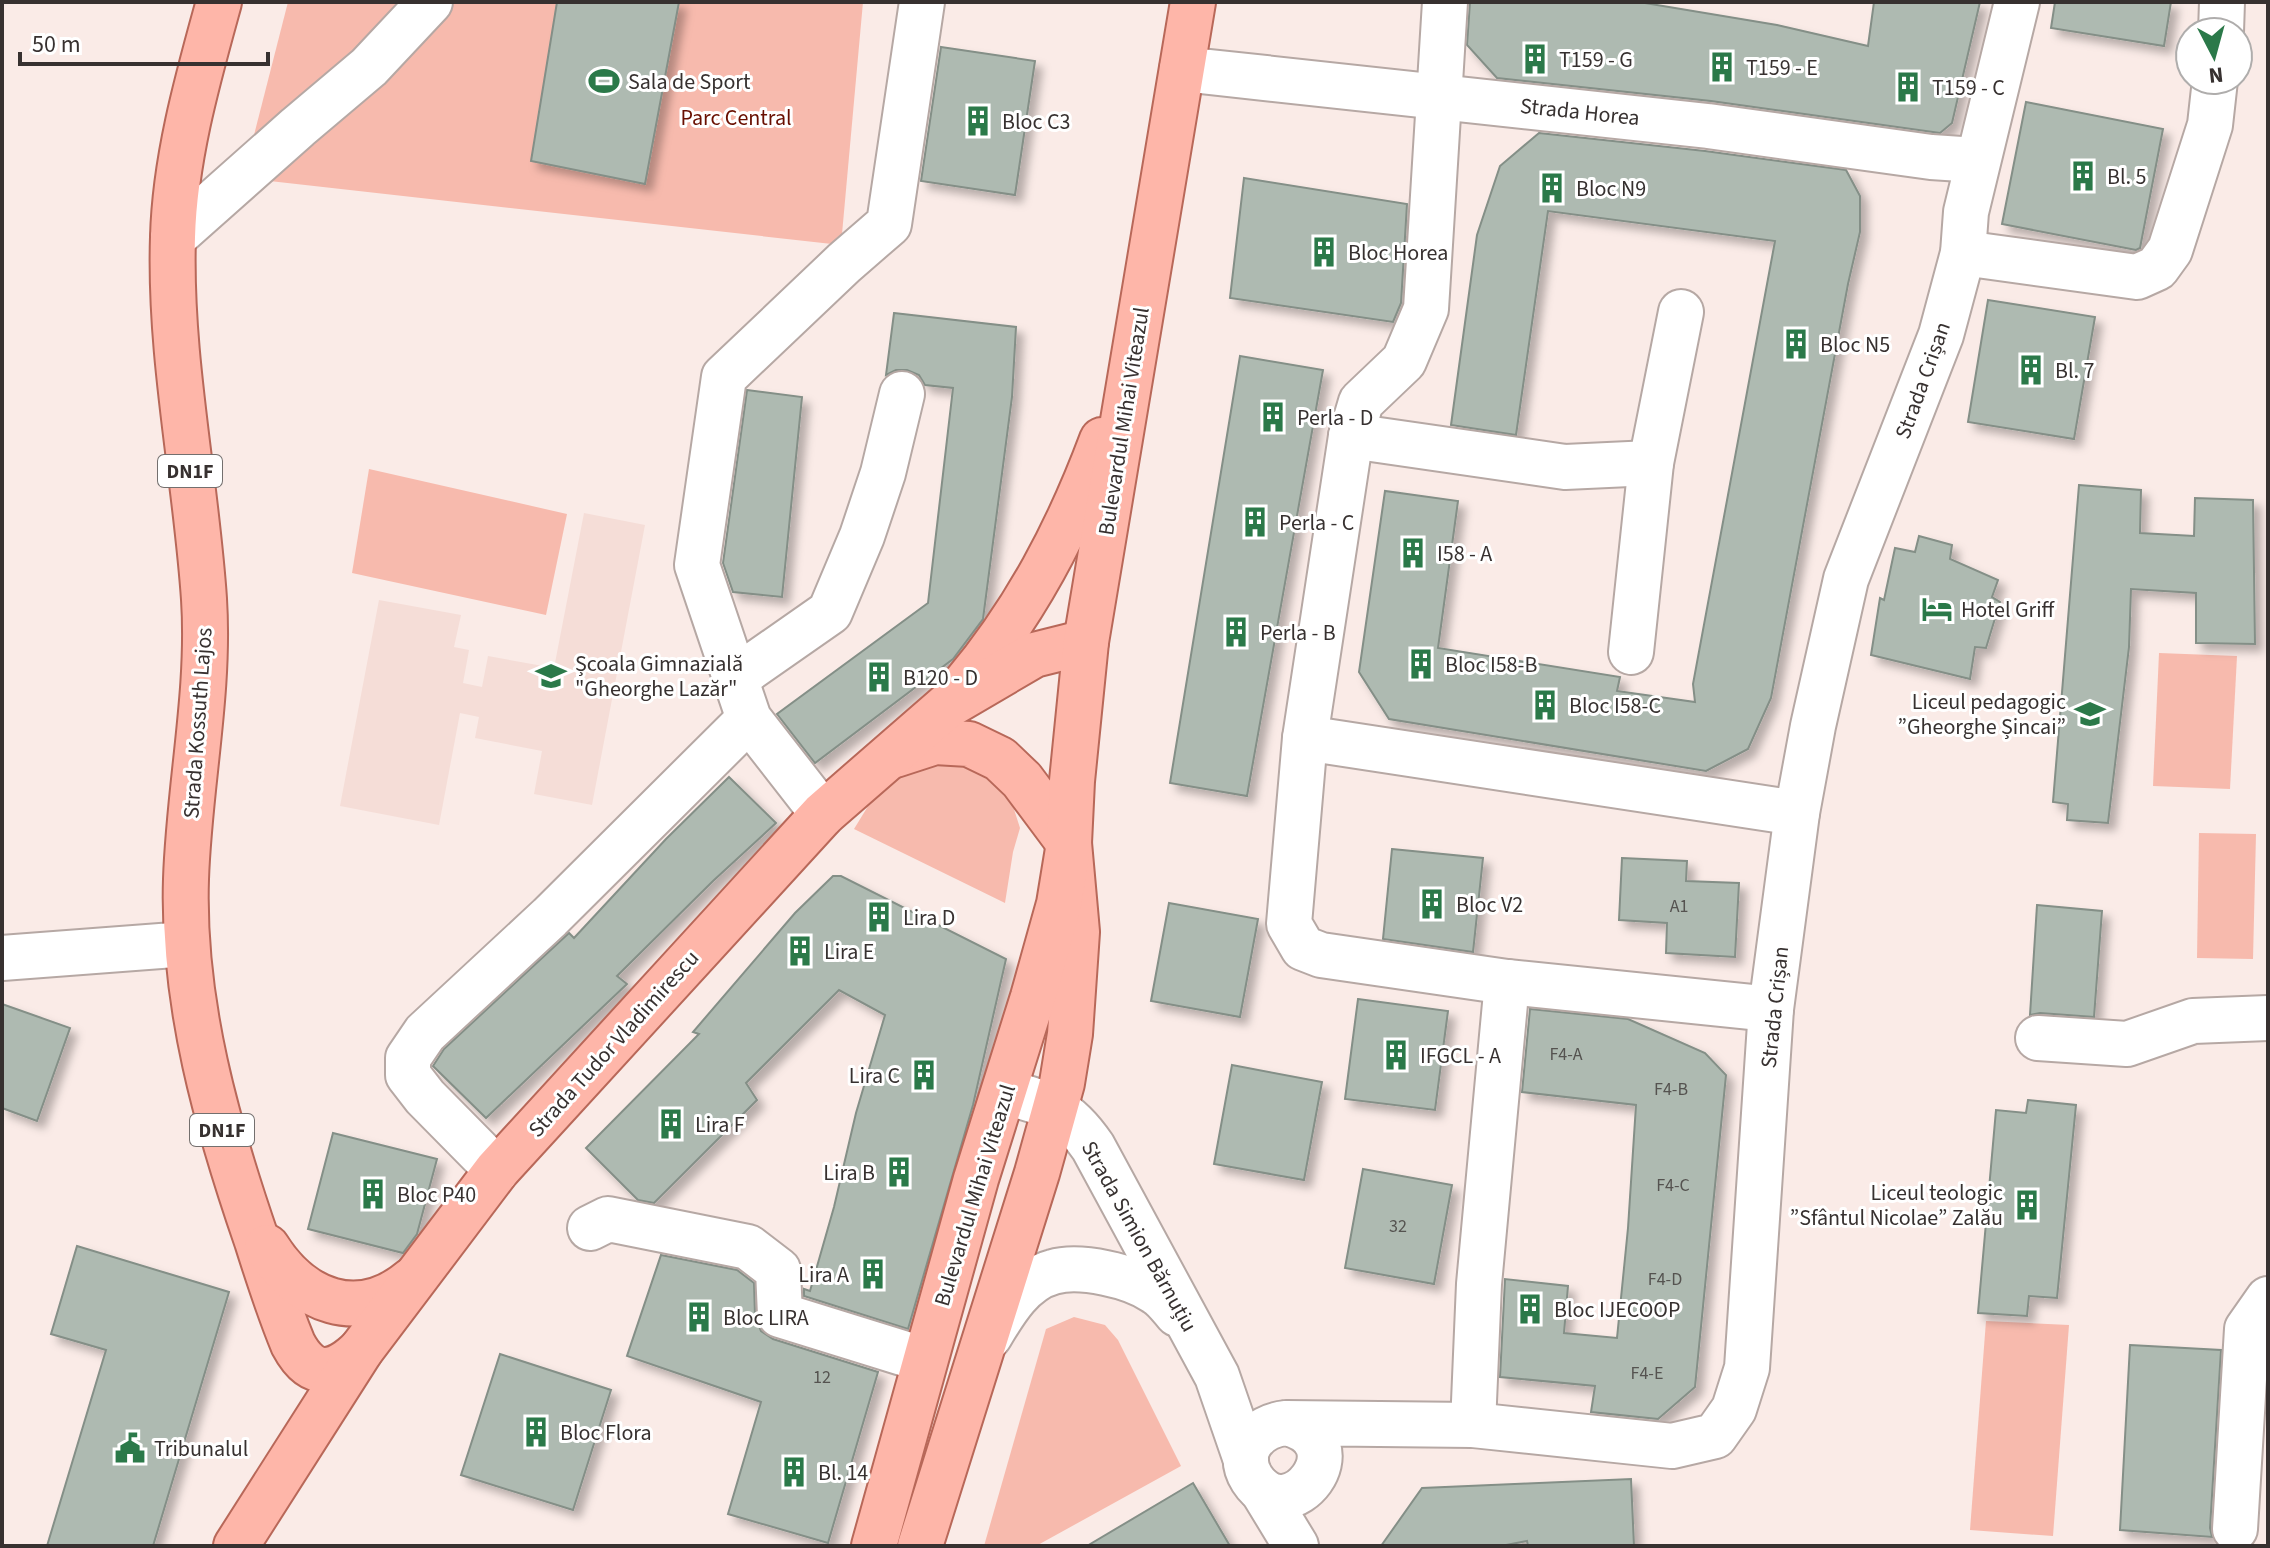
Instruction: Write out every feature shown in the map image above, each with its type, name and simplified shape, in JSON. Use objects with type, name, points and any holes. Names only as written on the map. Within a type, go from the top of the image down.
[{"type":"main road","name":"Strada Kossuth Lajos","points":[[219,2],[177,181],[173,238],[177,343],[204,600],[204,669],[186,881],[190,979],[217,1112],[244,1203],[298,1353],[303,1361],[317,1370],[325,1371],[343,1366],[361,1350]]},
{"type":"main road","name":"Bulevardul Mihai Viteazul","points":[[874,1546],[976,1179],[1056,916],[1069,843],[1086,642],[1193,2]]},
{"type":"main road","points":[[947,706],[985,660],[1034,589],[1101,443],[1134,345]]},
{"type":"main road","name":"Strada Tudor Vladimirescu","points":[[236,1546],[361,1350],[497,1170],[823,814],[947,706],[1034,655],[1086,642]]},
{"type":"main road","points":[[885,758],[935,742],[969,744],[1000,759],[1022,780],[1069,843]]},
{"type":"main road","name":"Bulevardul Mihai Viteazul","points":[[920,1546],[1055,1108],[1070,1034],[1077,932],[1069,843]]},
{"type":"main road","name":"Strada Kossuth Lajos","points":[[244,1203],[276,1260],[303,1289],[323,1299],[366,1303],[398,1292],[412,1280]]},
{"type":"main road","name":"Strada Kossuth Lajos","points":[[281,1311],[300,1391],[297,1429],[281,1473]]},
{"type":"street","points":[[173,238],[369,67],[430,2]]},
{"type":"street","points":[[823,814],[741,699],[697,565],[724,377],[889,224],[922,2]]},
{"type":"street","points":[[1445,2],[1426,309],[1404,361],[1361,402],[1351,436],[1305,738],[1289,924],[1303,948],[1321,955],[1507,982],[1771,1009]]},
{"type":"street","name":"Strada Crișan","points":[[1280,1423],[1473,1425],[1672,1446],[1715,1436],[1734,1409],[1747,1368],[1771,1009],[1797,813],[1813,726],[1846,579],[1941,335],[1963,253],[1966,212],[1977,160],[2017,2]]},
{"type":"street","name":"Strada Horea","points":[[1182,69],[1439,95],[1708,126],[1931,157],[1977,160]]},
{"type":"street","points":[[1963,253],[2137,277],[2157,268],[2170,250],[2185,207],[2210,125],[2213,96]]},
{"type":"street","points":[[1631,652],[1651,463],[1681,312]]},
{"type":"street","points":[[497,1170],[425,1097],[408,1075],[408,1058],[425,1033],[550,917],[741,699],[830,612],[870,511],[902,394]]},
{"type":"street","points":[[1351,436],[1565,467],[1651,463]]},
{"type":"street","points":[[1305,738],[1797,813]]},
{"type":"street","points":[[2,958],[187,944]]},
{"type":"street","points":[[1473,1425],[1479,1284],[1507,982]]},
{"type":"street","points":[[2038,1038],[2127,1044],[2193,1021],[2268,1018]]},
{"type":"street","name":"Strada Simion Bărnuțiu","points":[[1004,1092],[1055,1108],[1073,1120],[1093,1147],[1217,1376],[1281,1481],[1304,1546]]},
{"type":"street","points":[[590,1228],[608,1219],[748,1247],[778,1270],[780,1315],[925,1360]]},
{"type":"street","points":[[982,1347],[1008,1304],[1028,1286],[1051,1272],[1097,1272],[1129,1280],[1156,1292],[1188,1324]]},
{"type":"street","points":[[2235,1529],[2254,1434],[2247,1329],[2268,1299]]},
{"type":"street","name":"Strada Simion Bărnuțiu","points":[[1217,1376],[1280,1423],[1306,1431],[1314,1440],[1320,1462],[1281,1481]]},
{"type":"street","points":[[1280,1423],[1263,1428],[1248,1447],[1281,1481],[1374,1424]]},
{"type":"street","name":"Strada Simion Bărnuțiu","points":[[1281,1481],[1296,1546]]},
{"type":"shaded area","name":"Școala Gimnazială \"Gheorghe Lazăr\"","points":[[584,513],[645,525],[592,805],[534,794],[542,751],[475,738],[479,717],[460,713],[439,825],[340,806],[379,600],[461,615],[454,647],[469,650],[463,683],[482,687],[488,656],[554,668]]},
{"type":"green space","name":"Parc Central","points":[[288,2],[863,2],[841,245],[243,178]]},
{"type":"green space","points":[[369,469],[567,514],[546,615],[352,573]]},
{"type":"green space","points":[[2159,653],[2237,656],[2230,789],[2153,786]]},
{"type":"green space","points":[[926,756],[975,761],[1011,800],[1020,828],[1005,903],[854,829],[881,785]]},
{"type":"green space","points":[[2199,833],[2256,834],[2253,959],[2197,958]]},
{"type":"green space","points":[[1074,1317],[1105,1325],[1118,1340],[1181,1466],[1036,1546],[984,1546],[1046,1329]]},
{"type":"green space","points":[[1986,1321],[2069,1325],[2053,1536],[1970,1530]]},
{"type":"building","name":"Sala de Sport","points":[[557,2],[679,2],[645,184],[531,161]]},
{"type":"building","points":[[1470,2],[1639,2],[1777,25],[1868,46],[1874,2],[1980,2],[1952,123],[1940,133],[1711,101],[1497,78],[1467,45]]},
{"type":"building","points":[[2055,2],[2171,2],[2164,46],[2051,28]]},
{"type":"building","name":"Bloc C3","points":[[941,47],[1035,61],[1015,195],[921,181]]},
{"type":"building","name":"Bl. 5","points":[[2026,102],[2163,129],[2140,248],[2136,250],[2002,224]]},
{"type":"building","points":[[1539,133],[1846,170],[1860,196],[1860,232],[1771,698],[1748,749],[1706,771],[1389,719],[1359,672],[1385,491],[1458,501],[1438,648],[1620,677],[1617,691],[1695,702],[1693,684],[1775,241],[1548,211],[1516,435],[1451,425],[1477,235],[1500,166]]},
{"type":"building","name":"Bloc Horea","points":[[1244,178],[1407,204],[1401,303],[1393,322],[1230,298]]},
{"type":"building","name":"Bl. 7","points":[[1988,300],[2095,317],[2074,439],[1968,422]]},
{"type":"building","points":[[894,313],[1016,327],[1012,397],[983,619],[953,659],[815,763],[777,714],[928,603],[953,388],[925,385],[919,375],[907,370],[896,370],[886,375]]},
{"type":"building","points":[[1240,356],[1323,370],[1247,796],[1170,783]]},
{"type":"building","points":[[747,390],[802,397],[782,597],[733,592],[723,563]]},
{"type":"building","name":"Liceul pedagogic ”Gheorghe Șincai”","points":[[2079,485],[2141,490],[2140,533],[2194,536],[2195,498],[2253,500],[2255,644],[2196,643],[2196,593],[2131,589],[2129,647],[2108,823],[2067,820],[2068,804],[2053,802]]},
{"type":"building","points":[[1919,536],[1952,545],[1950,559],[1998,580],[1992,597],[2000,602],[1986,648],[1975,647],[1970,679],[1871,655],[1880,598],[1884,600],[1895,548],[1915,552]]},
{"type":"building","points":[[729,777],[776,823],[617,976],[627,984],[486,1118],[433,1066],[444,1049],[569,933],[574,938]]},
{"type":"building","name":"Bloc V2","points":[[1392,849],[1483,858],[1473,952],[1383,939]]},
{"type":"building","points":[[1622,858],[1687,861],[1686,881],[1739,883],[1735,957],[1666,953],[1667,923],[1619,920]]},
{"type":"building","points":[[833,876],[841,876],[1006,959],[973,1105],[908,1329],[804,1296],[804,1289],[810,1291],[885,1015],[839,990],[746,1083],[757,1100],[654,1203],[638,1200],[586,1148],[699,1034],[693,1032],[795,913]]},
{"type":"building","points":[[1169,903],[1258,919],[1240,1017],[1151,1001]]},
{"type":"building","points":[[2037,905],[2102,911],[2094,1017],[2030,1015]]},
{"type":"building","name":"IFGCL - A","points":[[1358,999],[1448,1011],[1435,1110],[1345,1099]]},
{"type":"building","points":[[2,1004],[70,1028],[37,1121],[2,1108]]},
{"type":"building","points":[[1530,1009],[1628,1019],[1705,1053],[1726,1075],[1695,1387],[1658,1419],[1591,1412],[1595,1386],[1500,1377],[1505,1279],[1568,1286],[1564,1333],[1617,1338],[1628,1228],[1636,1105],[1522,1092]]},
{"type":"building","points":[[1232,1065],[1322,1082],[1304,1180],[1214,1164]]},
{"type":"building","name":"Liceul teologic ”Sfântul Nicolae” Zalău","points":[[2028,1100],[2076,1105],[2057,1298],[2029,1296],[2027,1316],[1978,1313],[1996,1110],[2026,1113]]},
{"type":"building","name":"Bloc P40","points":[[333,1133],[437,1159],[417,1234],[403,1253],[308,1229]]},
{"type":"building","points":[[1363,1169],[1452,1185],[1434,1284],[1345,1268]]},
{"type":"building","name":"Tribunalul","points":[[77,1246],[229,1292],[153,1546],[47,1546],[106,1350],[51,1334]]},
{"type":"building","points":[[661,1255],[737,1270],[754,1283],[755,1316],[761,1331],[773,1339],[878,1372],[828,1543],[728,1514],[761,1402],[627,1356]]},
{"type":"building","points":[[2130,1345],[2221,1350],[2210,1528],[2212,1537],[2120,1530]]},
{"type":"building","name":"Bloc Flora","points":[[500,1354],[611,1390],[573,1510],[461,1475]]},
{"type":"building","points":[[1631,1479],[1634,1546],[1528,1546],[1527,1541],[1501,1546],[1381,1546],[1422,1488]]},
{"type":"building","points":[[1193,1483],[1230,1546],[1087,1546]]},
{"type":"place","name":"T159 - G","points":[[1535,59]]},
{"type":"place","name":"T159 - E","points":[[1722,67]]},
{"type":"place","name":"Sala de Sport","points":[[604,81]]},
{"type":"place","name":"T159 - C","points":[[1908,87]]},
{"type":"place","name":"Bloc C3","points":[[978,121]]},
{"type":"place","name":"Bl. 5","points":[[2083,176]]},
{"type":"place","name":"Bloc N9","points":[[1552,188]]},
{"type":"place","name":"Bloc Horea","points":[[1324,252]]},
{"type":"place","name":"Bloc N5","points":[[1796,344]]},
{"type":"place","name":"Bl. 7","points":[[2031,370]]},
{"type":"place","name":"Perla - D","points":[[1273,417]]},
{"type":"place","name":"Perla - C","points":[[1255,522]]},
{"type":"place","name":"I58 - A","points":[[1413,553]]},
{"type":"place","name":"Hotel Griff","points":[[1937,609]]},
{"type":"place","name":"Perla - B","points":[[1236,632]]},
{"type":"place","name":"Bloc I58-B","points":[[1421,664]]},
{"type":"place","name":"Școala Gimnazială \"Gheorghe Lazăr\"","points":[[551,676]]},
{"type":"place","name":"B120 - D","points":[[879,677]]},
{"type":"place","name":"Bloc I58-C","points":[[1545,705]]},
{"type":"place","name":"Liceul pedagogic ”Gheorghe Șincai”","points":[[2090,714]]},
{"type":"place","name":"Bloc V2","points":[[1432,904]]},
{"type":"place","name":"Lira D","points":[[879,917]]},
{"type":"place","name":"Lira E","points":[[800,951]]},
{"type":"place","name":"IFGCL - A","points":[[1396,1055]]},
{"type":"place","name":"Lira C","points":[[924,1075]]},
{"type":"place","name":"Lira F","points":[[671,1124]]},
{"type":"place","name":"Lira B","points":[[899,1172]]},
{"type":"place","name":"Bloc P40","points":[[373,1194]]},
{"type":"place","name":"Liceul teologic ”Sfântul Nicolae” Zalău","points":[[2027,1205]]},
{"type":"place","name":"Lira A","points":[[873,1274]]},
{"type":"place","name":"Bloc IJECOOP","points":[[1530,1309]]},
{"type":"place","name":"Bloc LIRA","points":[[699,1317]]},
{"type":"place","name":"Bloc Flora","points":[[536,1432]]},
{"type":"place","name":"Tribunalul","points":[[130,1448]]},
{"type":"place","name":"Bl. 14","points":[[794,1472]]}]
